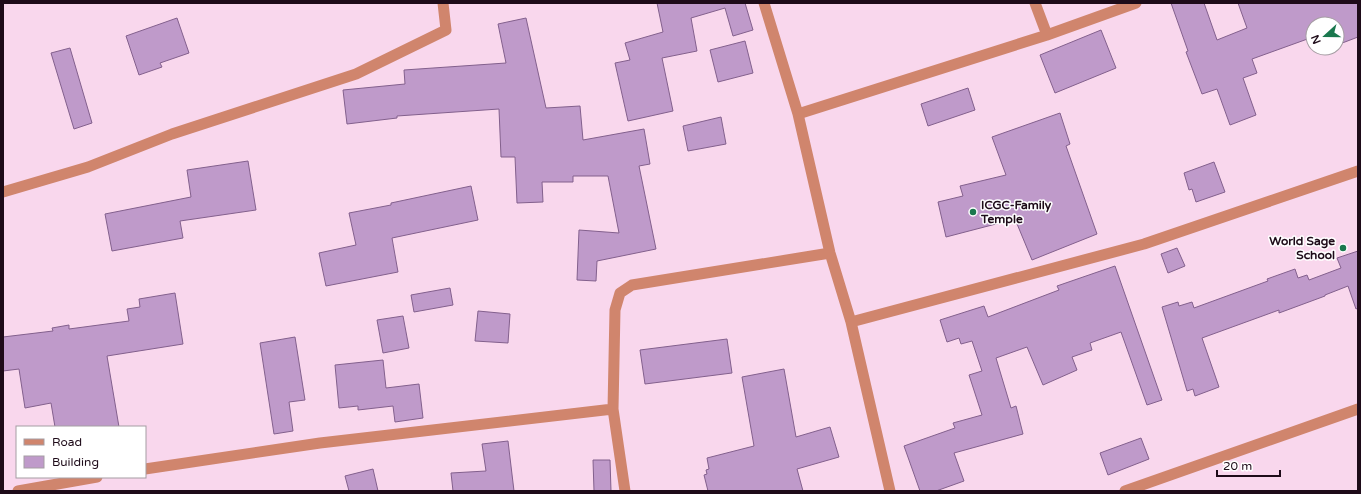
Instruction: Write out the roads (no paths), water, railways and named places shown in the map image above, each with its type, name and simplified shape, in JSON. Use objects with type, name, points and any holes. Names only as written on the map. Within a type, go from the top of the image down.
[{"type":"street","points":[[3,192],[88,167],[172,134],[356,74],[446,30],[443,3]]},
{"type":"street","points":[[764,3],[798,114],[830,252],[851,322],[890,491]]},
{"type":"street","points":[[1035,3],[1047,35]]},
{"type":"street","points":[[798,114],[1047,35],[1136,3]]},
{"type":"street","points":[[851,322],[1144,244],[1358,171]]},
{"type":"street","points":[[625,491],[613,409],[615,310],[620,293],[632,285],[830,252]]},
{"type":"street","points":[[146,469],[320,443],[613,409]]},
{"type":"street","points":[[1125,491],[1358,409]]},
{"type":"street","points":[[18,491],[91,478]]},
{"type":"place","name":"ICGC-Family Temple","points":[[973,212]]},
{"type":"place","name":"World Sage School","points":[[1343,248]]}]
